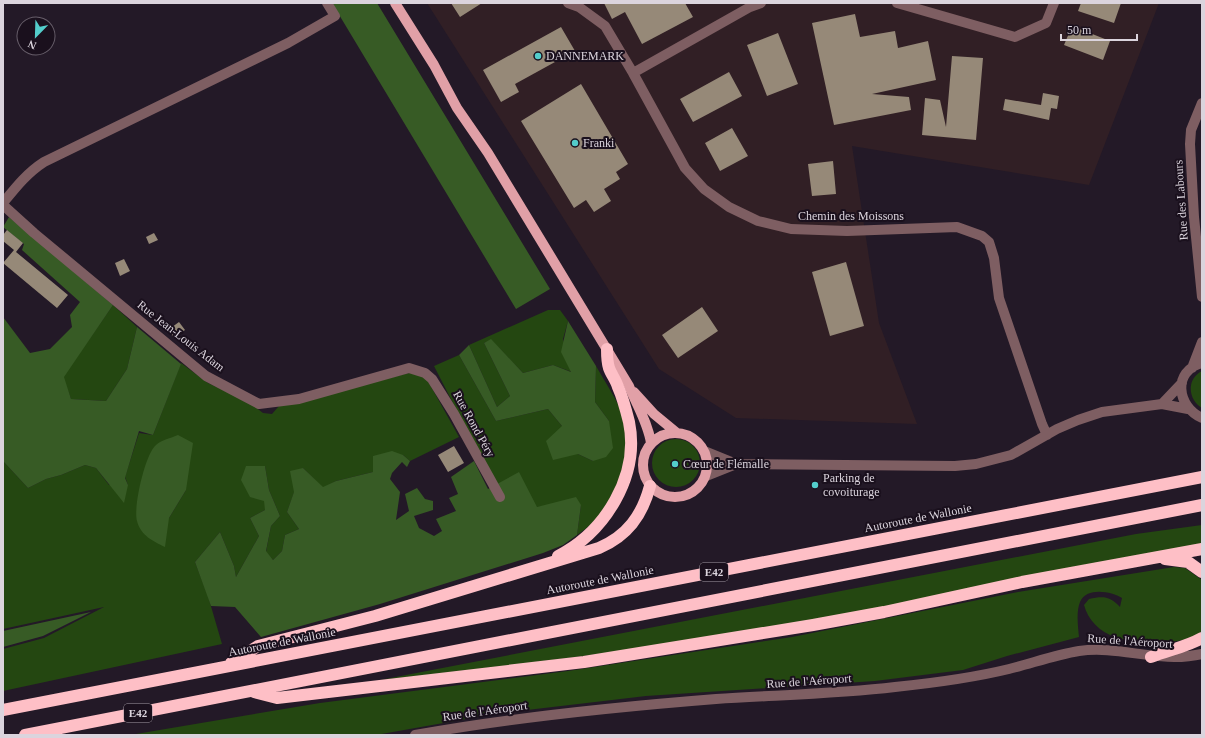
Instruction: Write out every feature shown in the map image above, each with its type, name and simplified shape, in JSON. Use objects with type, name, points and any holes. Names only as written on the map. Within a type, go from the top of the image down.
[{"type":"highway","points":[[533,568],[560,555],[577,544],[591,532],[610,508],[620,490],[628,468],[631,444],[629,424],[618,386],[609,368],[606,349]]},
{"type":"highway","name":"Autoroute de Wallonie","points":[[3,710],[1202,477]]},
{"type":"highway","points":[[225,667],[258,646],[374,616],[614,542],[628,530],[638,516],[646,500],[650,486]]},
{"type":"highway","name":"E42","points":[[25,735],[1202,505]]},
{"type":"highway","points":[[251,691],[277,698],[584,662],[884,612],[1022,582],[1202,549]]},
{"type":"highway","points":[[1147,558],[1188,562],[1202,572]]},
{"type":"highway","points":[[1152,657],[1171,649],[1188,646],[1202,638]]},
{"type":"main road","points":[[395,3],[434,65],[457,108],[488,153],[629,386],[648,426],[651,443]]},
{"type":"main road","points":[[629,386],[654,414],[677,433],[695,439],[704,450],[708,463],[706,476],[694,492],[679,497],[663,495],[650,486],[644,476],[643,464],[645,453],[651,443],[663,435],[677,433]]},
{"type":"street","points":[[3,204],[21,180],[44,162],[288,43],[335,16],[327,3]]},
{"type":"street","name":"Chemin des Moissons","points":[[568,3],[579,7],[605,26],[634,73],[685,168],[704,189],[729,207],[752,218],[791,229],[822,231],[957,228],[982,236],[989,242],[994,258],[999,298],[1047,436]]},
{"type":"street","points":[[634,73],[750,7],[761,3]]},
{"type":"street","points":[[897,3],[1015,37],[1046,23],[1054,3]]},
{"type":"street","name":"Rue des Labours","points":[[1202,103],[1191,130],[1190,144],[1194,217],[1202,297]]},
{"type":"street","name":"Rue Jean-Louis Adam","points":[[3,204],[34,233],[206,376],[259,404],[299,399],[409,368],[419,370]]},
{"type":"street","points":[[1192,368],[1202,342]]},
{"type":"street","points":[[1162,404],[1182,383],[1192,368],[1202,362]]},
{"type":"street","name":"Rue Rond Péry","points":[[419,370],[432,379],[436,384],[500,497]]},
{"type":"street","points":[[1182,383],[1183,401],[1188,409]]},
{"type":"street","points":[[706,476],[736,464],[955,466],[976,464],[1011,455],[1078,420],[1102,412],[1162,404],[1188,409],[1202,418]]},
{"type":"street","points":[[704,450],[736,464]]},
{"type":"street","name":"Rue de l'Aéroport","points":[[415,735],[508,720],[622,707],[849,691],[939,682],[1009,669],[1081,651],[1103,650],[1152,657],[1173,658],[1202,654]]},
{"type":"shaded area","points":[[427,3],[1159,3],[1089,185],[852,146],[879,323],[917,424],[736,418],[659,369]]},
{"type":"green space","points":[[332,3],[377,3],[550,289],[516,309]]},
{"type":"green space","points":[[9,217],[113,305],[64,377],[71,399],[106,401],[127,369],[137,327],[181,364],[153,435],[139,431],[125,478],[128,485],[124,503],[96,468],[85,465],[61,475],[46,479],[28,488],[3,461],[3,317],[30,353],[50,349],[72,327],[70,315],[80,302],[22,250],[24,244],[3,227]]},
{"type":"green space","points":[[113,305],[137,327],[127,369],[106,401],[71,399],[63,377]]},
{"type":"green space","points":[[548,310],[560,310],[568,321],[563,339],[572,372],[553,365],[523,373],[491,340],[484,343],[510,396],[497,407],[469,345]]},
{"type":"green space","points":[[568,321],[596,366],[595,402],[609,421],[613,448],[606,457],[593,461],[578,454],[553,460],[546,441],[562,426],[548,409],[496,421],[459,355],[469,345],[497,407],[510,396],[484,343],[491,339],[523,373],[553,365],[571,372],[561,352]]},
{"type":"green space","points":[[459,355],[496,421],[548,409],[562,426],[578,454],[593,461],[609,421],[595,402],[596,366],[620,408],[625,423],[627,438],[626,453],[624,468],[619,483],[612,496],[594,521],[577,535],[581,505],[537,507],[495,485],[434,366]]},
{"type":"green space","points":[[181,363],[208,383],[250,403],[263,413],[272,414],[279,406],[409,373],[421,375],[428,381],[459,437],[410,461],[403,455],[373,456],[373,472],[336,481],[323,488],[303,468],[287,512],[299,529],[285,535],[282,551],[273,560],[266,552],[271,526],[280,516],[269,490],[265,466],[265,510],[250,518],[259,536],[236,577],[234,566],[220,532],[195,562],[208,596],[222,644],[3,691],[3,649],[44,638],[104,607],[3,629],[3,461],[28,488],[46,479],[61,475],[85,465],[96,468],[109,485],[128,485],[125,477],[139,433],[153,435]],"holes":[[[186,490],[169,518],[137,521]]]},
{"type":"green space","points":[[1202,371],[1202,408],[1194,400],[1191,384],[1193,379]]},
{"type":"green space","points":[[178,435],[193,443],[186,490],[169,518],[165,547],[156,543],[141,531],[136,514],[138,494],[144,470],[152,450],[161,442]]},
{"type":"green space","points":[[676,439],[685,441],[693,446],[698,454],[700,463],[698,472],[693,480],[685,485],[676,487],[667,485],[659,480],[654,472],[652,463],[654,454],[659,446],[667,441]]},
{"type":"green space","points":[[392,451],[403,455],[410,461],[407,467],[402,462],[392,473],[390,479],[400,492],[396,520],[409,511],[405,494],[417,488],[425,499],[433,501],[433,510],[414,516],[419,528],[434,536],[442,531],[436,519],[456,511],[449,498],[458,494],[451,477],[474,461],[488,489],[519,472],[537,507],[576,497],[581,505],[577,535],[563,545],[543,553],[380,604],[261,637],[235,607],[211,606],[195,562],[220,532],[234,566],[236,577],[259,536],[250,518],[265,510],[264,501],[250,497],[241,480],[246,466],[265,466],[269,490],[280,516],[271,526],[266,551],[273,560],[282,551],[285,535],[299,529],[287,512],[294,492],[290,471],[303,468],[323,487],[336,481],[373,472],[373,456]]},
{"type":"green space","points":[[1202,525],[1202,546],[884,608],[778,627],[630,650],[380,680],[1136,534]]},
{"type":"green space","points":[[1174,567],[1185,568],[1202,580],[1202,631],[1184,640],[1173,642],[1135,641],[1115,637],[1104,632],[1095,625],[1088,616],[1084,605],[1089,599],[1102,597],[1113,601],[1120,607],[1122,598],[1105,592],[1093,592],[1083,597],[1080,602],[1078,610],[1079,637],[1007,656],[963,670],[875,681],[646,696],[494,714],[376,735],[130,735],[320,703],[568,671],[792,637],[1018,592]]},
{"type":"green space","points":[[91,612],[43,636],[3,647],[3,631]]},
{"type":"building","points":[[451,3],[482,3],[460,17]]},
{"type":"building","points":[[604,3],[685,3],[693,17],[642,44],[625,12],[612,19]]},
{"type":"building","points":[[1081,3],[1121,3],[1114,23],[1078,11]]},
{"type":"building","points":[[855,14],[860,37],[895,31],[898,48],[928,41],[936,80],[872,94],[909,97],[911,110],[834,125],[812,23]]},
{"type":"building","points":[[1072,26],[1110,41],[1103,60],[1064,45]]},
{"type":"building","name":"DANNEMARK","points":[[561,27],[575,51],[515,84],[519,92],[501,102],[483,70]]},
{"type":"building","points":[[778,33],[798,84],[767,96],[747,45]]},
{"type":"building","points":[[952,56],[983,58],[976,140],[922,135],[925,98],[940,100],[946,127]]},
{"type":"building","points":[[729,72],[742,96],[693,122],[680,99]]},
{"type":"building","name":"Franki","points":[[581,84],[628,164],[616,172],[620,179],[604,189],[611,201],[594,212],[586,200],[574,208],[521,121]]},
{"type":"building","points":[[1043,93],[1059,96],[1057,109],[1051,108],[1049,120],[1003,110],[1005,99],[1041,105]]},
{"type":"building","points":[[732,128],[748,156],[720,171],[705,143]]},
{"type":"building","points":[[833,161],[836,194],[812,196],[808,164]]},
{"type":"building","points":[[7,230],[23,243],[16,252],[68,295],[57,308],[3,263],[14,250],[3,241],[3,235]]},
{"type":"building","points":[[154,233],[158,240],[149,244],[146,237]]},
{"type":"building","points":[[124,259],[130,271],[120,276],[115,263]]},
{"type":"building","points":[[846,262],[864,326],[830,336],[812,272]]},
{"type":"building","points":[[702,307],[718,331],[678,358],[662,335]]},
{"type":"building","points":[[179,322],[185,330],[174,338],[168,330]]},
{"type":"building","points":[[454,446],[464,463],[448,472],[438,455]]},
{"type":"place","name":"DANNEMARK","points":[[538,56]]},
{"type":"place","name":"Franki","points":[[575,143]]},
{"type":"place","name":"Cœur de Flémalle","points":[[675,464]]},
{"type":"place","name":"Parking de covoiturage","points":[[815,485]]}]
